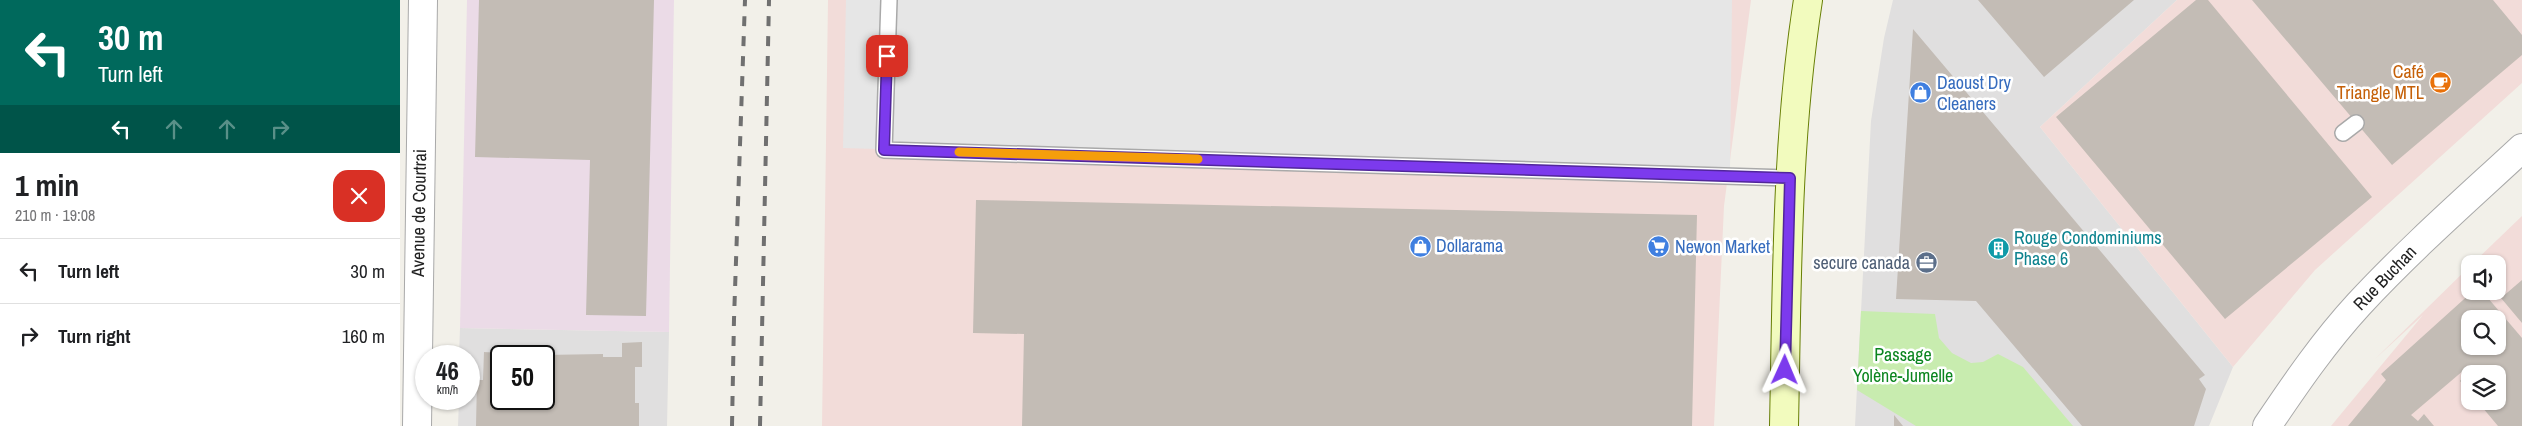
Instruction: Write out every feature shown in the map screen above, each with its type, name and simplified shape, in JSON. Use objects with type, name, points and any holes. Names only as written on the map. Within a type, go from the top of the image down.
[{"type":"main road","points":[[1784,426],[1790,178],[1793,130],[1808,0]]},
{"type":"street","name":"Avenue de Courtrai","points":[[417,426],[410,105],[422,0]]},
{"type":"street","name":"Rue Buchan","points":[[2267,426],[2317,354],[2359,304],[2427,235],[2522,148]]},
{"type":"lane","points":[[889,0],[884,150],[1790,178]]},
{"type":"lane","points":[[2343,134],[2356,123]]},
{"type":"shaded area","points":[[467,0],[674,0],[669,332],[460,328]]},
{"type":"shaded area","points":[[828,0],[1751,0],[1724,206],[1714,426],[822,426]]},
{"type":"shaded area","points":[[846,0],[1732,0],[1730,172],[843,148]]},
{"type":"shaded area","points":[[1893,0],[2177,0],[2040,127],[2233,367],[2209,426],[1855,426],[1871,121],[1884,38]]},
{"type":"shaded area","points":[[2177,0],[2522,0],[2522,83],[2315,270],[2233,367],[2040,127]]},
{"type":"shaded area","points":[[2522,216],[2522,426],[2331,426],[2423,315],[2375,359],[2461,275],[2461,300],[2506,300],[2506,255],[2481,255]]},
{"type":"shaded area","points":[[460,328],[669,332],[667,426],[458,426],[459,410],[480,410],[480,345],[459,345]]},
{"type":"green space","name":"Passage Yolène-Jumelle","points":[[1861,311],[1935,314],[1939,338],[1952,353],[1971,363],[1983,362],[1998,354],[2023,367],[2073,426],[1916,426],[1857,390]]},
{"type":"building","points":[[479,0],[654,0],[646,316],[586,315],[590,160],[475,157]]},
{"type":"building","points":[[1978,0],[2134,0],[2044,77]]},
{"type":"building","points":[[2196,0],[2208,0],[2372,197],[2225,319],[2056,117]]},
{"type":"building","points":[[2252,0],[2493,0],[2522,35],[2522,55],[2392,165]]},
{"type":"building","name":"Rouge Condominiums Phase 6","points":[[1913,29],[2205,375],[2199,379],[2206,389],[2194,426],[2082,426],[1976,301],[1896,299]]},
{"type":"building","points":[[976,200],[1697,215],[1692,426],[1022,426],[1024,334],[973,333]]},
{"type":"building","points":[[2522,280],[2522,323],[2503,300],[2506,300],[2506,294]]},
{"type":"building","points":[[2463,300],[2490,300],[2498,310],[2461,310],[2461,355],[2506,355],[2506,319],[2522,338],[2522,426],[2498,426],[2485,410],[2506,410],[2506,365],[2461,365],[2461,373],[2411,415],[2418,421],[2424,414],[2434,426],[2348,426],[2386,380],[2381,374]]},
{"type":"building","points":[[642,342],[642,367],[635,367],[635,403],[639,403],[639,426],[476,426],[476,410],[480,410],[480,380],[483,380],[484,352],[490,352],[490,410],[555,410],[555,355],[603,354],[603,357],[622,357],[622,343]]},
{"type":"building","points":[[1894,415],[1903,426],[1894,426]]},
{"type":"railway","points":[[732,426],[745,0]]},
{"type":"railway","points":[[760,426],[769,0]]},
{"type":"slow traffic","points":[[959,152],[1198,159]]},
{"type":"place","name":"Café Triangle MTL","points":[[2440,82]]},
{"type":"place","name":"Daoust Dry Cleaners","points":[[1921,93]]},
{"type":"place","name":"Dollarama","points":[[1420,246]]},
{"type":"place","name":"Newon Market","points":[[1659,247]]},
{"type":"place","name":"Rouge Condominiums Phase 6","points":[[1998,248]]},
{"type":"place","name":"secure canada","points":[[1926,263]]},
{"type":"route","points":[[887,56],[884,150],[1790,178],[1785,370]]}]
